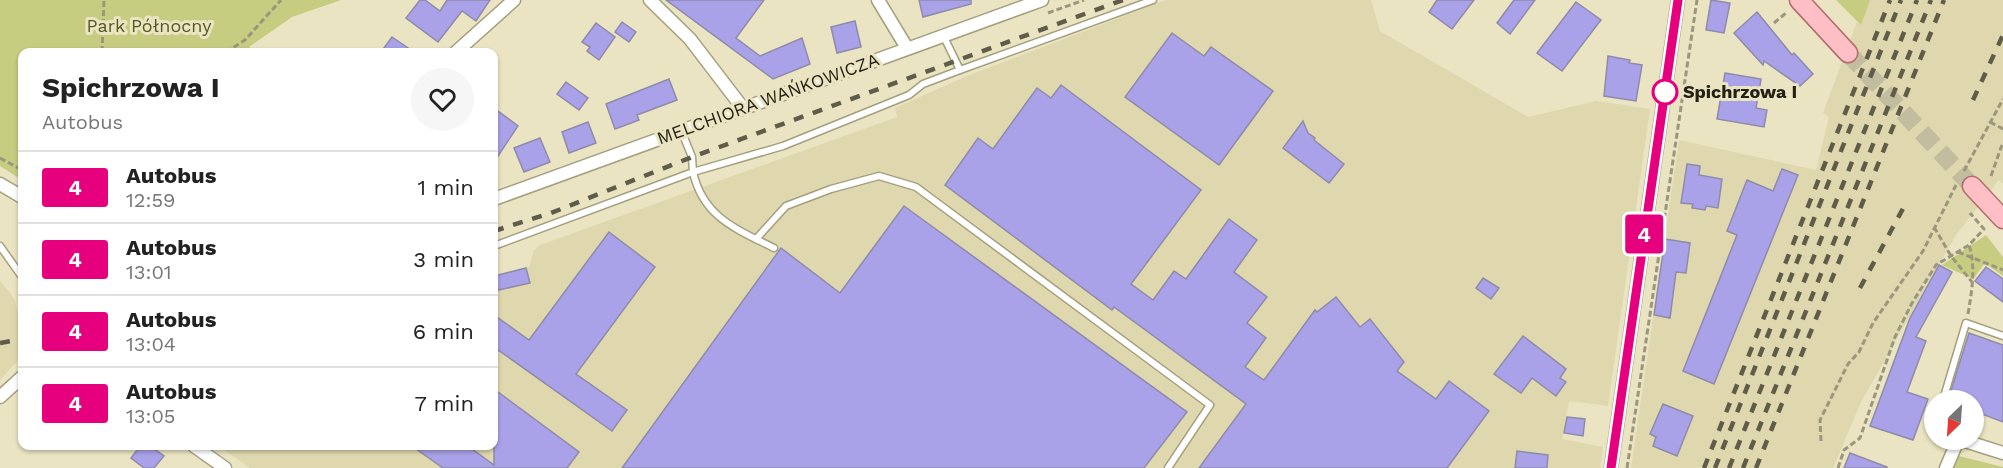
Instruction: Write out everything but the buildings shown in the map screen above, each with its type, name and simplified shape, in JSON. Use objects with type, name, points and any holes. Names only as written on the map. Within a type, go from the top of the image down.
[{"type":"main road","points":[[1799,0],[1848,53]]},
{"type":"main road","points":[[1972,186],[2003,219]]},
{"type":"street","points":[[460,48],[514,0]]},
{"type":"street","points":[[650,0],[690,39],[742,107]]},
{"type":"street","points":[[878,0],[907,48]]},
{"type":"street","name":"MELCHIORA WAŃKOWICZA","points":[[498,198],[742,107],[1042,0]]},
{"type":"street","points":[[1611,468],[1678,0]]},
{"type":"street","points":[[0,184],[18,196]]},
{"type":"street","points":[[0,398],[18,381]]},
{"type":"street","points":[[1984,447],[2003,453]]},
{"type":"street","points":[[200,450],[225,468]]},
{"type":"street","points":[[1946,468],[1955,450]]},
{"type":"lane","points":[[498,245],[693,172],[783,146],[909,95],[923,84],[1153,0]]},
{"type":"lane","points":[[943,35],[960,70]]},
{"type":"lane","points":[[681,130],[692,157],[696,188],[714,214],[774,248]]},
{"type":"lane","points":[[756,239],[786,206],[831,189],[879,176],[916,187],[1210,405],[1168,468]]},
{"type":"lane","points":[[0,246],[18,271]]},
{"type":"lane","points":[[1946,390],[1966,323],[2003,336]]},
{"type":"path","points":[[102,48],[104,0]]},
{"type":"path","points":[[232,48],[245,40],[281,0]]},
{"type":"path","points":[[1627,468],[1697,0]]},
{"type":"path","points":[[1774,23],[1786,13]]},
{"type":"path","points":[[2003,99],[1990,122],[2003,129]]},
{"type":"path","points":[[1991,176],[2003,142]]},
{"type":"path","points":[[0,158],[18,168]]},
{"type":"path","points":[[1838,468],[1844,450],[1860,438],[1895,338],[1912,303],[1936,265],[1969,245],[1984,230],[1970,213]]},
{"type":"path","points":[[1821,441],[1820,420],[1848,364],[1859,352],[1873,323],[1923,251],[1934,227],[1951,256],[1973,283]]},
{"type":"path","points":[[1966,323],[1973,283],[1969,245]]},
{"type":"path","points":[[1958,252],[2003,270]]},
{"type":"shaded area","points":[[1166,0],[1371,0],[1380,31],[1528,117],[1596,101],[1650,109],[1608,406],[1569,401],[1562,439],[1603,447],[1600,468],[250,468],[225,450],[498,450],[498,274],[529,267],[534,250],[540,245],[897,117],[895,108],[967,76]]},
{"type":"shaded area","points":[[1865,0],[2003,0],[2003,184],[1999,180],[1956,235],[1861,402],[1833,468],[1631,468],[1679,140],[1816,170],[1829,117],[1823,113]]},
{"type":"shaded area","points":[[0,281],[14,298],[18,313],[18,360],[0,380]]},
{"type":"green space","name":"Park Północny","points":[[0,0],[341,0],[292,17],[250,48],[18,48],[18,177],[0,166]]},
{"type":"green space","points":[[1836,0],[1870,0],[1861,25]]},
{"type":"green space","points":[[1986,235],[2003,257],[2003,276],[1985,263],[1973,279],[1942,265]]},
{"type":"green space","points":[[1955,455],[2003,468],[1953,468],[1950,467]]},
{"type":"tunnel","points":[[1848,53],[1972,186]]},
{"type":"railway","points":[[498,230],[551,213],[692,157],[1123,0]]},
{"type":"railway","points":[[1704,468],[1890,0]]},
{"type":"railway","points":[[1715,468],[1901,0]]},
{"type":"railway","points":[[1729,468],[1917,0]]},
{"type":"railway","points":[[1743,468],[1931,0]]},
{"type":"railway","points":[[1756,468],[1944,0]]},
{"type":"railway","points":[[1973,100],[2003,35]]},
{"type":"railway","points":[[1860,288],[1906,203]]},
{"type":"railway","points":[[0,343],[18,340]]},
{"type":"bus line","name":"4","points":[[1611,468],[1678,0]]},
{"type":"place","name":"Spichrzowa I","points":[[1665,92]]}]
